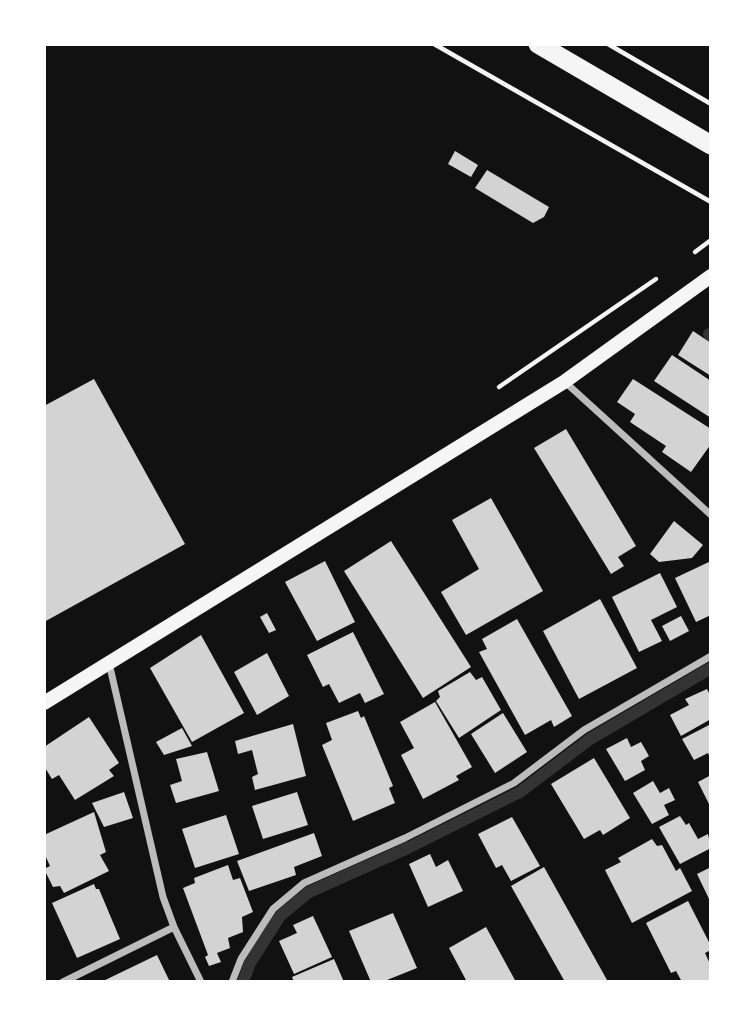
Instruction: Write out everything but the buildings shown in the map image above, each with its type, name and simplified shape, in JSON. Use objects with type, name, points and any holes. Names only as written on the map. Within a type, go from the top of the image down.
[{"type":"highway","points":[[538,44],[711,145]]},
{"type":"main road","points":[[44,703],[564,382],[711,276]]},
{"type":"street","points":[[564,382],[711,515]]},
{"type":"street","points":[[232,982],[241,959],[272,909],[304,883],[405,838],[514,783],[584,730],[711,656]]},
{"type":"street","points":[[109,662],[163,897],[174,927],[201,982]]},
{"type":"street","points":[[63,982],[174,927]]},
{"type":"path","points":[[434,44],[711,202]]},
{"type":"path","points":[[608,44],[711,104]]},
{"type":"path","points":[[689,255],[711,240]]},
{"type":"path","points":[[492,392],[667,271]]},
{"type":"waterway","points":[[243,982],[250,963],[280,916],[309,892],[410,847],[520,792],[590,739],[711,668]]}]
